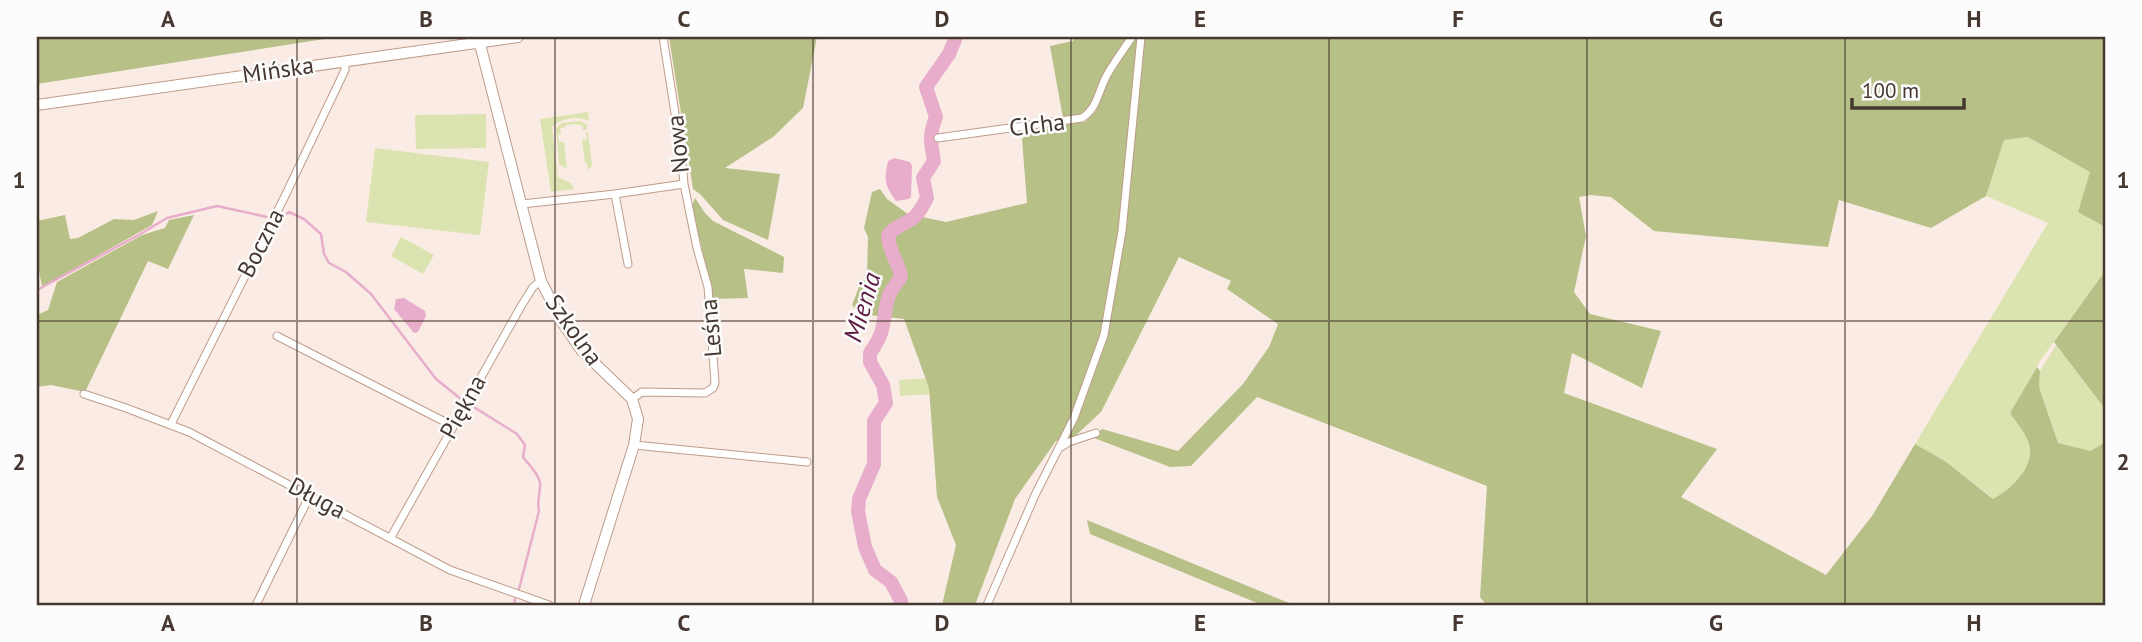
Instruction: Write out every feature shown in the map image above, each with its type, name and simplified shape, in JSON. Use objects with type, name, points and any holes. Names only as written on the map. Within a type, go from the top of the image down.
[{"type":"street","name":"Mińska","points":[[37,105],[519,37]]},
{"type":"street","name":"Nowa","points":[[522,204],[684,184],[663,37]]},
{"type":"street","name":"Cicha","points":[[938,138],[1082,118],[1095,104],[1106,77],[1132,37]]},
{"type":"street","points":[[987,605],[1036,493],[1074,418],[1104,335],[1122,231],[1141,37]]},
{"type":"street","name":"Szkolna","points":[[478,42],[541,281],[562,322],[582,351],[632,399]]},
{"type":"street","name":"Boczna","points":[[171,424],[321,123],[345,70],[345,61]]},
{"type":"street","name":"Leśna","points":[[632,399],[642,392],[705,393],[713,388],[715,383],[708,288],[684,184]]},
{"type":"street","points":[[615,194],[628,264]]},
{"type":"street","name":"Piękna","points":[[391,537],[520,308],[533,287],[541,281]]},
{"type":"street","points":[[277,336],[453,426]]},
{"type":"street","name":"Długa","points":[[84,394],[171,424],[464,576],[549,605]]},
{"type":"street","points":[[584,605],[634,445],[638,419],[632,399]]},
{"type":"street","points":[[1060,448],[1096,433]]},
{"type":"street","points":[[634,445],[807,462]]},
{"type":"street","points":[[256,605],[310,495]]},
{"type":"green space","points":[[37,37],[337,37],[37,84]]},
{"type":"green space","points":[[669,37],[817,37],[803,108],[773,137],[725,168],[780,174],[768,240],[723,220],[693,189]]},
{"type":"green space","points":[[1073,37],[1130,37],[1094,101],[1081,115],[1063,118],[1050,46],[1073,41]]},
{"type":"green space","points":[[1135,37],[2105,37],[2105,227],[2078,212],[2090,172],[2028,137],[2004,140],[1986,196],[1931,228],[1839,200],[1828,247],[1654,231],[1611,197],[1579,197],[1586,236],[1574,292],[1590,314],[1661,331],[1642,388],[1572,353],[1564,393],[1717,449],[1681,497],[1826,575],[1872,516],[1915,444],[1945,461],[1993,499],[2015,483],[2026,467],[2030,450],[2026,437],[2010,413],[2037,367],[2040,371],[2039,387],[2058,443],[2091,451],[2105,442],[2105,605],[1486,605],[1480,597],[1487,486],[1257,397],[1191,466],[1170,467],[1094,438],[1102,429],[1178,451],[1243,384],[1269,347],[1278,324],[1227,289],[1231,281],[1179,257],[1101,412],[1072,439],[1056,441],[1015,499],[975,605],[942,605],[956,545],[937,497],[929,388],[904,319],[860,314],[852,305],[867,275],[868,237],[864,228],[872,192],[880,189],[887,199],[908,214],[946,222],[1027,203],[1022,139],[1034,128],[1085,122],[1096,111],[1109,78]]},
{"type":"green space","points":[[588,112],[589,121],[570,118],[552,127],[558,177],[571,183],[574,189],[551,192],[540,119]]},
{"type":"green space","points":[[486,114],[486,148],[416,149],[415,115]]},
{"type":"green space","points":[[580,121],[587,125],[587,129],[583,130],[582,125],[566,125],[560,128],[561,134],[558,135],[559,142],[564,142],[567,169],[559,164],[556,128],[562,123]]},
{"type":"green space","points":[[586,131],[592,166],[588,170],[582,140],[587,139]]},
{"type":"green space","points":[[2028,137],[2091,172],[2078,212],[2105,227],[2105,271],[2040,361],[2010,413],[2028,441],[2029,459],[2022,475],[1994,499],[1945,461],[1915,444],[2048,223],[1986,196],[2004,140]]},
{"type":"green space","points":[[375,148],[489,162],[480,235],[366,222]]},
{"type":"green space","points":[[695,198],[713,221],[784,257],[783,273],[744,269],[748,298],[712,299],[691,209]]},
{"type":"green space","points":[[158,211],[152,225],[42,287],[37,259],[37,221],[65,215],[70,239],[78,238],[114,219],[134,220]]},
{"type":"green space","points":[[194,215],[168,269],[148,261],[85,392],[51,385],[37,387],[37,315],[48,310],[57,282],[142,235],[165,228],[169,220]]},
{"type":"green space","points":[[401,237],[434,255],[423,274],[391,256]]},
{"type":"green space","points":[[2105,271],[2105,409],[2054,342]]},
{"type":"green space","points":[[2056,345],[2105,409],[2105,442],[2091,451],[2058,443],[2039,387],[2040,371]]},
{"type":"green space","points":[[931,378],[932,394],[900,396],[899,380]]},
{"type":"green space","points":[[1087,520],[1294,605],[1262,605],[1090,534]]},
{"type":"shaded area","points":[[894,158],[910,162],[912,166],[909,199],[896,201],[887,186],[888,161]]},
{"type":"shaded area","points":[[404,298],[425,311],[426,316],[418,332],[414,333],[394,309],[396,299]]},
{"type":"waterway","name":"Mienia","points":[[901,605],[891,582],[875,570],[865,547],[858,511],[859,499],[874,464],[874,421],[886,403],[883,385],[870,362],[870,353],[882,331],[889,295],[901,276],[888,236],[915,216],[927,198],[923,178],[934,161],[931,135],[936,117],[926,87],[949,54],[956,37]]},
{"type":"waterway","points":[[37,290],[167,218],[217,206],[267,217]]},
{"type":"waterway","points":[[276,222],[289,212],[304,219],[321,234],[324,254],[329,263],[346,272],[371,294],[436,379],[461,399]]},
{"type":"waterway","points":[[469,404],[517,434],[525,445],[523,457],[539,480],[539,511],[519,589]]},
{"type":"waterway","points":[[514,605],[515,599]]}]
